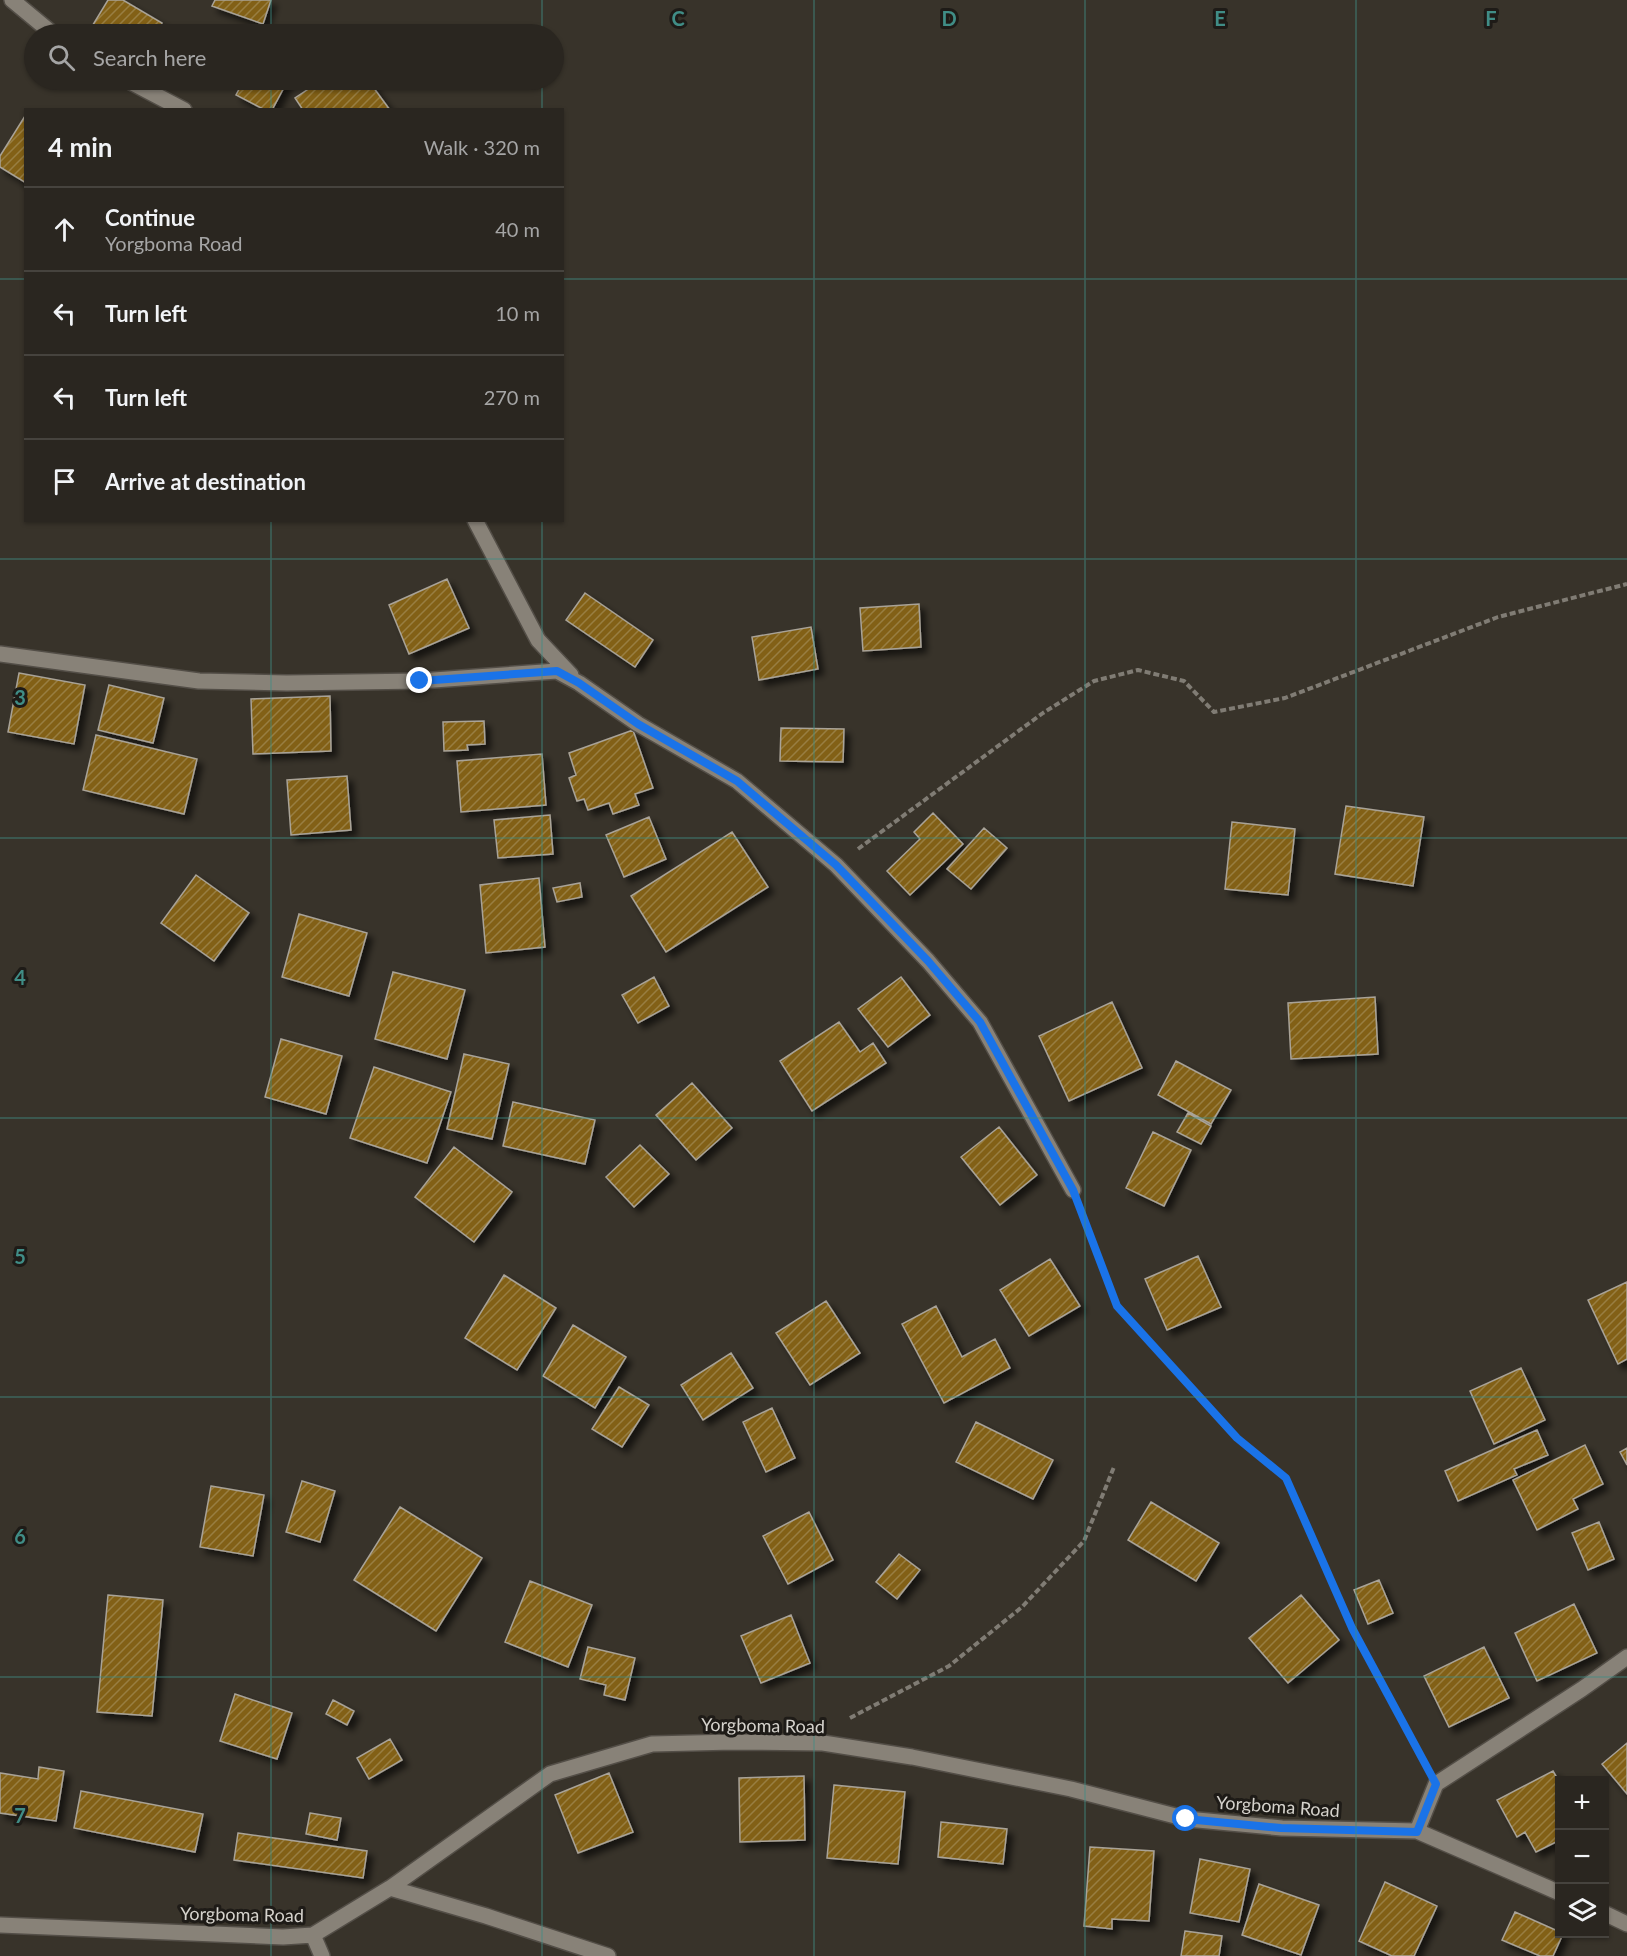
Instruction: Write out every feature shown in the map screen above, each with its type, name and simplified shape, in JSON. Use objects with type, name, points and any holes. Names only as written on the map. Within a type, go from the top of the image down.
[{"type":"street","points":[[12,0],[41,24]]},
{"type":"street","points":[[146,90],[180,108]]},
{"type":"street","points":[[477,522],[538,640],[579,683]]},
{"type":"street","points":[[0,654],[199,681],[287,683],[420,681],[557,671],[579,683],[638,724],[737,781],[836,865],[928,961],[980,1022],[1073,1190]]},
{"type":"street","points":[[1417,1832],[1436,1784],[1627,1657]]},
{"type":"street","name":"Yorgboma Road","points":[[0,1925],[283,1937],[314,1935],[390,1888],[550,1774],[652,1744],[732,1742],[823,1743],[912,1757],[1071,1789],[1186,1819],[1281,1828],[1417,1832],[1555,1891]]},
{"type":"street","points":[[390,1888],[608,1956]]},
{"type":"street","points":[[1609,1915],[1627,1924]]},
{"type":"street","points":[[314,1935],[322,1956]]},
{"type":"path","points":[[836,865],[1043,713],[1094,681],[1137,670],[1184,681],[1214,712],[1285,698],[1498,616],[1627,584]]},
{"type":"path","points":[[1073,1190],[1117,1306],[1237,1438],[1286,1478],[1352,1628],[1436,1784]]},
{"type":"path","points":[[823,1743],[853,1714],[949,1666],[1022,1607],[1084,1541],[1114,1467]]},
{"type":"building","points":[[108,0],[123,0],[162,23],[161,24],[93,24]]},
{"type":"building","points":[[215,0],[271,0],[263,24],[212,6]]},
{"type":"building","points":[[239,90],[283,90],[273,108],[261,108],[236,95]]},
{"type":"building","points":[[307,90],[375,90],[389,108],[302,108],[295,98]]},
{"type":"building","points":[[24,118],[24,182],[0,167],[0,156]]},
{"type":"building","points":[[447,579],[469,628],[409,654],[389,605]]},
{"type":"building","points":[[585,593],[653,640],[635,667],[566,620]]},
{"type":"building","points":[[919,604],[921,647],[863,651],[860,608]]},
{"type":"building","points":[[811,627],[818,669],[759,680],[752,637]]},
{"type":"building","points":[[19,673],[85,685],[74,744],[8,732]]},
{"type":"building","points":[[109,685],[164,698],[153,743],[98,730]]},
{"type":"building","points":[[330,696],[331,751],[253,754],[251,699]]},
{"type":"building","points":[[484,721],[485,744],[467,745],[468,750],[444,751],[443,722]]},
{"type":"building","points":[[781,728],[844,729],[843,762],[780,761]]},
{"type":"building","points":[[633,730],[653,788],[635,794],[639,805],[613,814],[609,803],[588,810],[584,799],[577,801],[569,778],[576,775],[569,753]]},
{"type":"building","points":[[96,735],[197,759],[184,814],[83,790]]},
{"type":"building","points":[[542,754],[546,805],[461,812],[457,761]]},
{"type":"building","points":[[347,776],[351,830],[291,835],[287,780]]},
{"type":"building","points":[[1346,806],[1424,817],[1413,886],[1335,874]]},
{"type":"building","points":[[933,813],[963,844],[910,895],[887,871],[920,839],[914,832]]},
{"type":"building","points":[[550,815],[553,854],[498,858],[494,820]]},
{"type":"building","points":[[649,817],[666,859],[624,877],[606,835]]},
{"type":"building","points":[[1232,822],[1295,829],[1288,895],[1225,889]]},
{"type":"building","points":[[984,828],[1007,848],[971,889],[947,869]]},
{"type":"building","points":[[732,832],[768,887],[666,952],[631,896]]},
{"type":"building","points":[[196,875],[249,913],[214,961],[161,923]]},
{"type":"building","points":[[539,878],[545,947],[486,953],[480,885]]},
{"type":"building","points":[[580,883],[582,897],[557,902],[553,888]]},
{"type":"building","points":[[299,914],[367,933],[349,996],[282,977]]},
{"type":"building","points":[[393,972],[465,990],[447,1059],[375,1039]]},
{"type":"building","points":[[654,977],[669,1006],[638,1023],[622,995]]},
{"type":"building","points":[[901,977],[930,1015],[888,1047],[858,1009]]},
{"type":"building","points":[[1375,997],[1378,1054],[1291,1059],[1288,1003]]},
{"type":"building","points":[[1112,1002],[1142,1068],[1069,1101],[1039,1036]]},
{"type":"building","points":[[839,1022],[860,1052],[873,1043],[886,1063],[812,1111],[780,1061]]},
{"type":"building","points":[[281,1039],[342,1056],[326,1114],[265,1097]]},
{"type":"building","points":[[464,1054],[509,1064],[492,1139],[447,1129]]},
{"type":"building","points":[[1176,1061],[1231,1090],[1211,1124],[1158,1095]]},
{"type":"building","points":[[374,1067],[451,1092],[427,1163],[350,1138]]},
{"type":"building","points":[[692,1083],[732,1128],[696,1160],[656,1115]]},
{"type":"building","points":[[513,1102],[595,1120],[585,1164],[503,1146]]},
{"type":"building","points":[[1188,1113],[1211,1126],[1201,1144],[1177,1132]]},
{"type":"building","points":[[999,1127],[1037,1175],[1000,1205],[961,1157]]},
{"type":"building","points":[[1153,1132],[1191,1150],[1164,1206],[1126,1188]]},
{"type":"building","points":[[640,1145],[669,1174],[634,1207],[606,1177]]},
{"type":"building","points":[[454,1147],[512,1192],[474,1242],[415,1197]]},
{"type":"building","points":[[1198,1256],[1221,1307],[1167,1330],[1145,1279]]},
{"type":"building","points":[[1050,1259],[1080,1306],[1029,1336],[1000,1290]]},
{"type":"building","points":[[504,1275],[556,1308],[517,1370],[465,1338]]},
{"type":"building","points":[[1627,1282],[1627,1359],[1618,1364],[1588,1300]]},
{"type":"building","points":[[826,1301],[860,1353],[810,1385],[776,1333]]},
{"type":"building","points":[[936,1306],[962,1357],[995,1339],[1010,1368],[944,1403],[902,1324]]},
{"type":"building","points":[[573,1325],[626,1357],[595,1408],[543,1376]]},
{"type":"building","points":[[731,1353],[753,1388],[703,1420],[681,1385]]},
{"type":"building","points":[[1521,1368],[1545,1420],[1494,1444],[1470,1391]]},
{"type":"building","points":[[619,1387],[649,1405],[622,1447],[592,1429]]},
{"type":"building","points":[[772,1408],[795,1458],[766,1472],[743,1422]]},
{"type":"building","points":[[976,1422],[1053,1460],[1033,1499],[956,1462]]},
{"type":"building","points":[[1537,1430],[1548,1455],[1514,1469],[1517,1475],[1458,1501],[1445,1471]]},
{"type":"building","points":[[1585,1445],[1603,1484],[1573,1499],[1578,1509],[1537,1530],[1513,1480]]},
{"type":"building","points":[[1627,1448],[1627,1465],[1620,1452]]},
{"type":"building","points":[[302,1481],[335,1491],[320,1542],[286,1532]]},
{"type":"building","points":[[211,1486],[264,1495],[253,1556],[200,1547]]},
{"type":"building","points":[[1151,1502],[1219,1543],[1196,1581],[1128,1540]]},
{"type":"building","points":[[400,1507],[482,1558],[436,1631],[354,1580]]},
{"type":"building","points":[[809,1512],[833,1560],[788,1584],[763,1536]]},
{"type":"building","points":[[1599,1522],[1614,1559],[1588,1570],[1572,1533]]},
{"type":"building","points":[[899,1554],[920,1570],[897,1599],[876,1582]]},
{"type":"building","points":[[1379,1580],[1393,1613],[1368,1624],[1354,1590]]},
{"type":"building","points":[[530,1581],[592,1605],[568,1667],[505,1642]]},
{"type":"building","points":[[108,1595],[163,1600],[152,1716],[97,1712]]},
{"type":"building","points":[[1301,1595],[1339,1640],[1288,1683],[1249,1638]]},
{"type":"building","points":[[1574,1604],[1597,1653],[1537,1681],[1515,1633]]},
{"type":"building","points":[[791,1615],[810,1663],[761,1683],[741,1636]]},
{"type":"building","points":[[588,1647],[635,1658],[625,1700],[604,1695],[606,1685],[580,1679]]},
{"type":"building","points":[[1484,1647],[1509,1698],[1449,1727],[1424,1676]]},
{"type":"building","points":[[235,1694],[292,1713],[277,1759],[220,1741]]},
{"type":"building","points":[[333,1700],[354,1711],[347,1725],[326,1714]]},
{"type":"building","points":[[390,1739],[402,1760],[369,1779],[357,1758]]},
{"type":"building","points":[[1627,1743],[1627,1794],[1602,1764]]},
{"type":"building","points":[[39,1767],[64,1771],[56,1821],[0,1813],[0,1773],[38,1779]]},
{"type":"building","points":[[1553,1771],[1556,1776],[1555,1842],[1536,1852],[1525,1832],[1517,1837],[1497,1800]]},
{"type":"building","points":[[609,1773],[633,1832],[578,1853],[555,1795]]},
{"type":"building","points":[[804,1776],[805,1840],[740,1842],[739,1778]]},
{"type":"building","points":[[834,1785],[905,1792],[898,1864],[827,1858]]},
{"type":"building","points":[[81,1791],[203,1814],[195,1852],[74,1828]]},
{"type":"building","points":[[310,1813],[341,1818],[337,1840],[306,1834]]},
{"type":"building","points":[[941,1822],[1007,1829],[1003,1864],[938,1857]]},
{"type":"building","points":[[238,1833],[367,1851],[363,1878],[234,1860]]},
{"type":"building","points":[[1090,1847],[1154,1851],[1149,1921],[1112,1919],[1112,1929],[1084,1926]]},
{"type":"building","points":[[1200,1859],[1250,1869],[1239,1922],[1190,1913]]},
{"type":"building","points":[[1385,1882],[1437,1906],[1414,1956],[1392,1956],[1359,1941]]},
{"type":"building","points":[[1259,1884],[1319,1905],[1301,1955],[1242,1935]]},
{"type":"building","points":[[1515,1912],[1555,1930],[1555,1938],[1561,1938],[1553,1956],[1540,1956],[1502,1940]]},
{"type":"building","points":[[1185,1931],[1222,1936],[1219,1956],[1181,1956]]},
{"type":"route","points":[[420,681],[557,671],[579,683],[638,724],[737,781],[836,865],[928,961],[980,1022],[1073,1190],[1117,1306],[1237,1438],[1286,1478],[1352,1628],[1436,1784],[1417,1832],[1281,1828],[1186,1819]]}]
